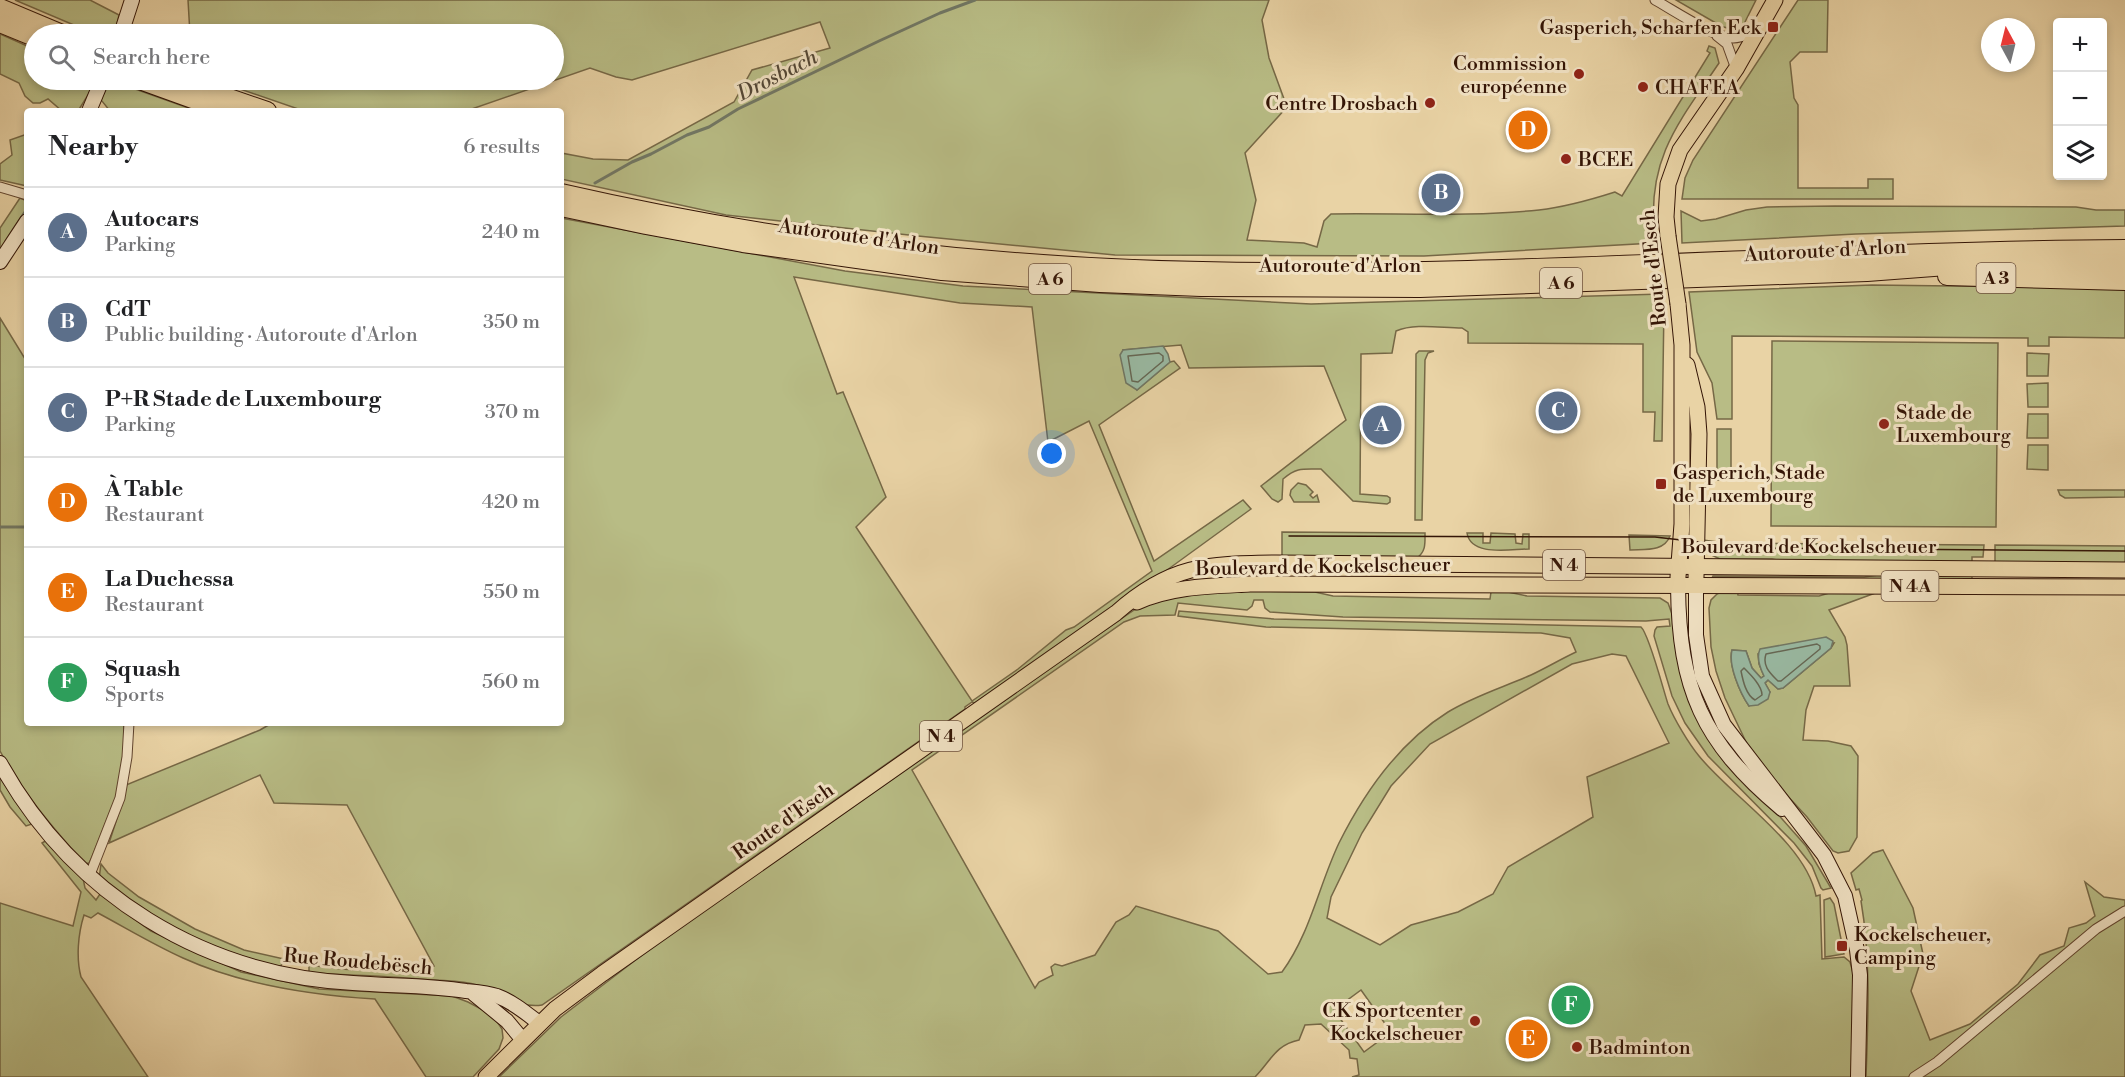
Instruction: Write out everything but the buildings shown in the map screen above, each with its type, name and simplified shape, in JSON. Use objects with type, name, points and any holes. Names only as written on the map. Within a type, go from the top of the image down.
[{"type":"highway","points":[[0,8],[38,24]]},
{"type":"highway","points":[[0,23],[24,33]]},
{"type":"highway","points":[[168,90],[218,108]]},
{"type":"highway","points":[[206,90],[258,108]]},
{"type":"highway","name":"Autoroute d'Arlon","points":[[564,193],[745,229],[870,248],[1035,264],[1148,270],[1319,272],[1449,270],[1904,253],[2125,249]]},
{"type":"highway","name":"Autoroute d'Arlon","points":[[564,208],[743,243],[942,271],[1100,282],[1201,286],[1409,288],[1867,272],[1960,265],[2119,263]]},
{"type":"highway","name":"A 3","points":[[1867,272],[2125,281]]},
{"type":"main road","points":[[124,24],[132,0]]},
{"type":"main road","name":"Route d'Esch","points":[[1678,586],[1682,516],[1682,345],[1668,236],[1666,200],[1672,168],[1680,150],[1736,69],[1775,0]]},
{"type":"main road","points":[[90,108],[98,90]]},
{"type":"main road","points":[[0,262],[24,226]]},
{"type":"main road","name":"Route d'Esch","points":[[1682,345],[1697,407],[1699,446],[1696,586]]},
{"type":"main road","name":"Boulevard de Kockelscheuer","points":[[1116,613],[1135,597],[1166,577],[1184,571],[1223,564],[2125,570]]},
{"type":"main road","name":"Boulevard de Kockelscheuer","points":[[1116,613],[1161,593],[1216,586],[2125,587]]},
{"type":"main road","points":[[1678,586],[1683,662],[1696,702],[1707,726],[1750,780],[1800,824]]},
{"type":"main road","points":[[1696,586],[1696,635],[1702,676],[1724,725],[1832,868],[1845,896],[1860,975],[1858,1077]]},
{"type":"main road","name":"Route d'Esch","points":[[486,1077],[539,1023],[602,974],[1116,613]]},
{"type":"main road","name":"Rue Roudebësch","points":[[0,764],[38,822],[52,839],[93,880],[168,933],[243,965],[307,980],[446,988],[497,996],[514,1004],[539,1023]]},
{"type":"main road","points":[[470,991],[487,1003],[522,1039]]},
{"type":"street","points":[[1655,0],[1713,33],[1727,44],[1736,69]]},
{"type":"street","points":[[1713,33],[1730,39],[1739,38],[1760,29]]},
{"type":"street","points":[[0,188],[24,194]]},
{"type":"street","points":[[93,880],[91,872],[120,798],[127,757],[129,726]]},
{"type":"street","points":[[1914,1077],[1937,1062],[2096,929],[2125,911]]},
{"type":"green space","points":[[15,0],[90,0],[119,15],[117,24],[71,24]]},
{"type":"green space","points":[[188,0],[1269,0],[1262,20],[1269,58],[1287,107],[1245,153],[1256,200],[1247,240],[1304,243],[1317,247],[1324,221],[1331,214],[1513,212],[1558,207],[1615,192],[1622,196],[1710,53],[1707,51],[1709,46],[1715,48],[1719,63],[1680,122],[1662,160],[1653,205],[1654,243],[1424,256],[1115,255],[726,215],[564,180],[564,154],[593,159],[628,160],[734,102],[752,70],[830,48],[820,22],[632,80],[590,68],[564,77],[564,24],[189,24]]},
{"type":"green space","points":[[1676,0],[1756,0],[1743,26],[1733,30],[1721,26]]},
{"type":"green space","points":[[1798,0],[1828,0],[1827,52],[1800,52],[1790,62],[1794,98],[1798,105],[1798,188],[1868,188],[1868,179],[1893,179],[1893,199],[1682,199],[1685,178],[1693,160]]},
{"type":"green space","points":[[0,34],[24,45],[24,90],[138,90],[189,108],[108,108],[102,101],[88,95],[80,108],[58,108],[48,99],[40,103],[33,103],[25,96],[19,83],[0,74]]},
{"type":"green space","points":[[243,90],[527,90],[475,108],[295,108]]},
{"type":"green space","points":[[24,135],[24,185],[0,180],[0,164],[12,155],[10,140]]},
{"type":"green space","points":[[20,198],[24,200],[24,214],[0,251],[0,228]]},
{"type":"green space","points":[[1767,207],[2076,207],[2125,210],[2125,226],[1856,234],[1682,243],[1681,211],[1701,221]]},
{"type":"green space","points":[[564,219],[845,271],[963,286],[1311,304],[1662,294],[1664,305],[1662,441],[1654,441],[1655,412],[1643,412],[1643,344],[1468,343],[1468,332],[1462,328],[1420,327],[1396,331],[1392,353],[1361,354],[1360,494],[1387,496],[1390,502],[1387,504],[1353,501],[1321,469],[1300,470],[1288,475],[1283,479],[1282,499],[1278,502],[1272,499],[1261,486],[1346,420],[1324,366],[1189,368],[1181,345],[1123,350],[1137,390],[1170,362],[1174,361],[1180,368],[1099,425],[1154,561],[1243,500],[1251,509],[1090,626],[975,703],[972,702],[542,1005],[526,1005],[477,985],[461,982],[309,973],[309,965],[372,970],[403,970],[434,966],[347,805],[274,803],[260,775],[109,843],[126,785],[267,726],[564,726]],"holes":[[[794,277],[960,303],[1032,307],[1048,442],[1089,421],[1152,571],[1074,627],[1066,630],[1018,669],[972,701],[856,527],[886,497],[843,392],[837,394]]]},
{"type":"green space","points":[[1872,285],[2125,288],[2125,338],[2049,337],[2049,346],[2028,346],[2028,338],[1732,336],[1732,419],[1717,419],[1712,383],[1697,352],[1689,292]]},
{"type":"green space","points":[[0,318],[24,357],[24,726],[124,726],[124,761],[116,797],[89,863],[85,864],[50,824],[0,751]]},
{"type":"green space","name":"Stade de Luxembourg","points":[[1772,341],[1998,343],[1996,527],[1771,526]]},
{"type":"green space","points":[[1419,351],[1434,351],[1428,353],[1425,360],[1422,520],[1415,520],[1416,354]]},
{"type":"green space","points":[[2027,353],[2049,354],[2048,376],[2027,376]]},
{"type":"green space","points":[[2048,383],[2048,407],[2028,407],[2027,384]]},
{"type":"green space","points":[[2028,414],[2048,414],[2048,438],[2027,438]]},
{"type":"green space","points":[[1717,429],[1731,429],[1731,480],[1717,480]]},
{"type":"green space","points":[[2028,445],[2048,445],[2048,470],[2027,469]]},
{"type":"green space","points":[[1298,483],[1306,485],[1313,492],[1310,495],[1313,498],[1317,495],[1319,502],[1294,502],[1290,495],[1291,490]]},
{"type":"green space","points":[[2058,490],[2125,490],[2125,497],[2065,498]]},
{"type":"green space","points":[[1282,532],[1425,533],[1425,544],[1422,553],[1417,558],[1282,560]]},
{"type":"green space","points":[[1467,533],[1483,533],[1483,543],[1490,543],[1491,533],[1515,534],[1516,543],[1522,544],[1523,534],[1529,534],[1529,549],[1483,549],[1470,541]]},
{"type":"green space","points":[[1629,535],[1670,536],[1659,547],[1630,550]]},
{"type":"green space","points":[[1703,540],[1725,543],[1984,545],[1983,557],[1972,557],[1972,565],[1794,563],[1772,559],[1720,559],[1707,553]]},
{"type":"green space","points":[[1995,545],[2125,546],[2125,566],[1995,565]]},
{"type":"green space","points":[[1886,574],[1972,574],[1972,582],[1712,578],[1713,576],[1864,577]]},
{"type":"green space","points":[[1737,589],[1738,595],[1819,596],[1836,591],[1878,592],[1829,610],[1845,637],[1850,686],[1814,686],[1806,710],[1803,740],[1828,741],[1851,746],[1858,756],[1857,837],[1849,851],[1838,853],[1833,851],[1807,817],[1760,766],[1747,744],[1725,698],[1711,647],[1709,608],[1711,600],[1723,591]],"holes":[[[1834,643],[1783,688],[1778,689],[1768,680],[1765,683],[1770,692],[1749,706],[1733,671],[1732,650],[1746,651],[1752,668],[1761,678],[1764,676],[1758,654]]]},
{"type":"green space","points":[[1207,590],[1315,592],[1333,596],[1490,599],[1491,592],[1508,592],[1527,596],[1660,598],[1668,603],[1672,614],[1676,652],[1735,766],[1806,846],[1831,888],[1823,890],[1821,888],[1812,866],[1794,843],[1708,756],[1685,723],[1672,696],[1654,636],[1657,627],[1670,626],[1669,619],[1646,621],[1343,617],[1270,612],[1265,608],[1263,600],[1254,600],[1252,606],[1247,610],[1178,603],[1175,615],[1140,616],[1124,622],[912,770],[1035,988],[1039,982],[1053,975],[1051,967],[1055,964],[1062,966],[1095,955],[1116,922],[1129,915],[1136,906],[1218,931],[1268,974],[1282,972],[1300,942],[1332,859],[1349,824],[1372,787],[1399,753],[1431,724],[1458,706],[1531,675],[1576,652],[1570,638],[1541,633],[1266,627],[1178,616],[1179,611],[1274,619],[1641,627],[1652,650],[1668,704],[1691,745],[1713,772],[1783,839],[1809,876],[1816,896],[1820,895],[1822,959],[1844,957],[1850,962],[1854,976],[1852,1077],[1352,1077],[1359,1075],[1357,1059],[1350,1058],[1349,1050],[1321,1024],[1305,1025],[1299,1040],[1291,1042],[1274,1054],[1255,1077],[499,1077],[561,1017],[650,949],[1149,600]],"holes":[[[1612,654],[1626,656],[1669,743],[1587,777],[1593,817],[1508,867],[1493,894],[1458,912],[1411,925],[1380,945],[1327,918],[1331,897],[1362,833],[1391,786],[1430,744],[1572,664]],[[1361,990],[1391,1032],[1364,1052],[1334,1010]]]},
{"type":"green space","points":[[0,763],[38,822],[26,826],[10,807],[0,790]]},
{"type":"green space","points":[[47,840],[83,878],[85,888],[96,900],[100,894],[151,931],[241,972],[319,989],[452,996],[483,1010],[496,1020],[502,1029],[503,1038],[499,1049],[473,1077],[426,1077],[375,999],[301,991],[229,975],[172,953],[98,913],[91,918],[84,915],[82,922],[78,954],[81,977],[148,1077],[0,1077],[0,903],[73,926],[81,892],[42,843]]},
{"type":"green space","points":[[1883,850],[1913,908],[1923,954],[1911,991],[1930,1040],[1970,1024],[2018,984],[2040,955],[2064,946],[2069,928],[2086,923],[2095,916],[2085,882],[2104,897],[2125,900],[2125,1077],[1866,1077],[1868,989],[1866,945],[1862,900],[1851,873],[1873,853]]},
{"type":"green space","points":[[101,864],[108,873],[139,897],[195,929],[244,950],[284,959],[280,968],[214,947],[168,925],[99,879]]},
{"type":"green space","points":[[1830,898],[1834,904],[1844,954],[1825,957],[1824,900]]},
{"type":"water","points":[[1163,346],[1170,362],[1137,390],[1126,383],[1120,355],[1123,350]]},
{"type":"water","points":[[1826,637],[1833,641],[1831,648],[1783,688],[1778,689],[1768,680],[1765,683],[1770,692],[1768,699],[1758,705],[1749,706],[1736,679],[1731,656],[1732,650],[1746,651],[1752,668],[1761,678],[1764,676],[1758,659],[1760,649]]},
{"type":"waterway","name":"Drosbach","points":[[595,183],[632,162],[687,135],[709,127],[738,109],[879,41],[975,0]]},
{"type":"waterway","points":[[6,241],[24,214]]},
{"type":"waterway","name":"Drosbach","points":[[0,527],[24,527]]},
{"type":"tram line","points":[[1289,536],[1655,537],[1751,548],[2125,551]]},
{"type":"place","name":"Gasperich, Scharfen Eck","points":[[1773,27]]},
{"type":"place","name":"Commission européenne","points":[[1579,74]]},
{"type":"place","name":"CHAFEA","points":[[1643,87]]},
{"type":"place","name":"Centre Drosbach","points":[[1430,103]]},
{"type":"place","name":"À Table","points":[[1528,130]]},
{"type":"place","name":"BCEE","points":[[1566,159]]},
{"type":"place","name":"CdT","points":[[1441,193]]},
{"type":"place","name":"P+R Stade de Luxembourg","points":[[1558,411]]},
{"type":"place","name":"Stade de Luxembourg","points":[[1884,424]]},
{"type":"place","name":"Autocars","points":[[1382,425]]},
{"type":"place","name":"Gasperich, Stade de Luxembourg","points":[[1661,484]]},
{"type":"place","name":"Kockelscheuer, Camping","points":[[1842,946]]},
{"type":"place","name":"Squash","points":[[1571,1005]]},
{"type":"place","name":"CK Sportcenter Kockelscheuer","points":[[1475,1021]]},
{"type":"place","name":"La Duchessa","points":[[1528,1039]]},
{"type":"place","name":"Badminton","points":[[1577,1047]]}]
